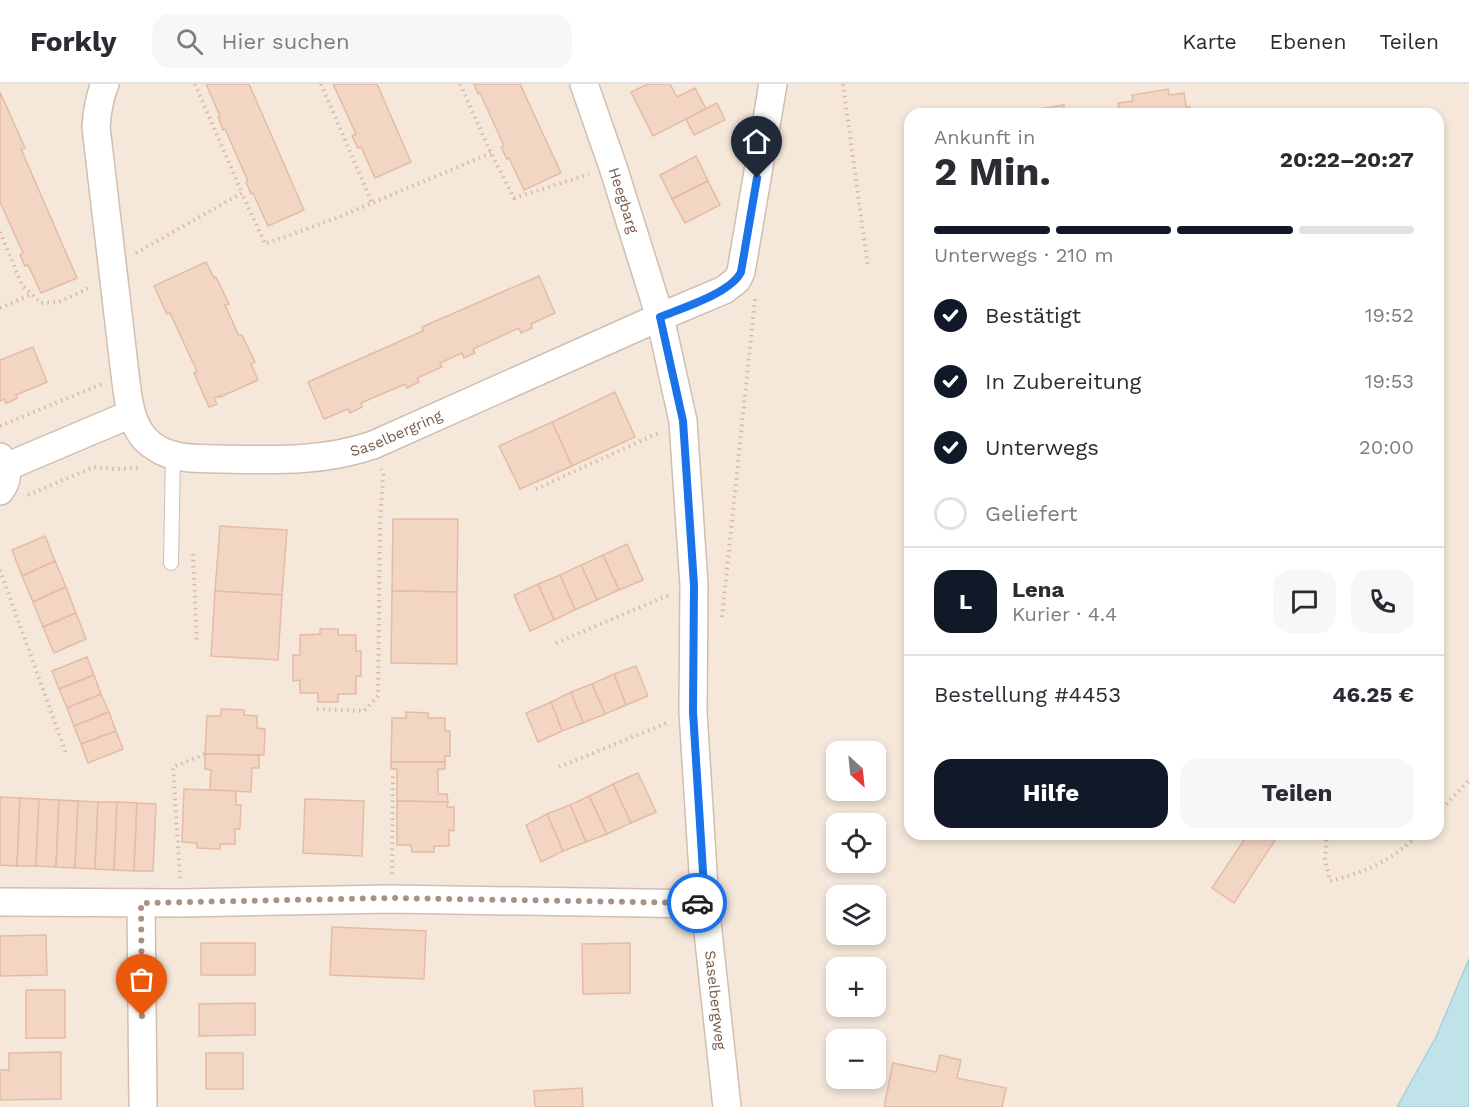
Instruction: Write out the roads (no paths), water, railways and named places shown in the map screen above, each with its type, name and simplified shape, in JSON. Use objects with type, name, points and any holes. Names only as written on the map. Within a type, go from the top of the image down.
[{"type":"street","name":"Saselbergring","points":[[105,84],[99,100],[96,127],[131,414],[145,439],[163,452],[191,458],[300,460],[339,455],[374,445],[660,317]]},
{"type":"street","name":"Heegbarg","points":[[584,84],[660,317]]},
{"type":"street","points":[[660,317],[724,290],[739,277],[773,84]]},
{"type":"street","name":"Saselbergweg","points":[[660,317],[683,421],[694,585],[693,712],[705,904],[727,1107]]},
{"type":"street","points":[[7,478],[131,414]]},
{"type":"street","points":[[0,902],[182,903],[391,898],[705,904]]},
{"type":"street","points":[[141,903],[143,1107]]},
{"type":"lane","points":[[171,563],[173,455]]},
{"type":"water","points":[[1469,959],[1469,1107],[1397,1107],[1436,1037]]}]
